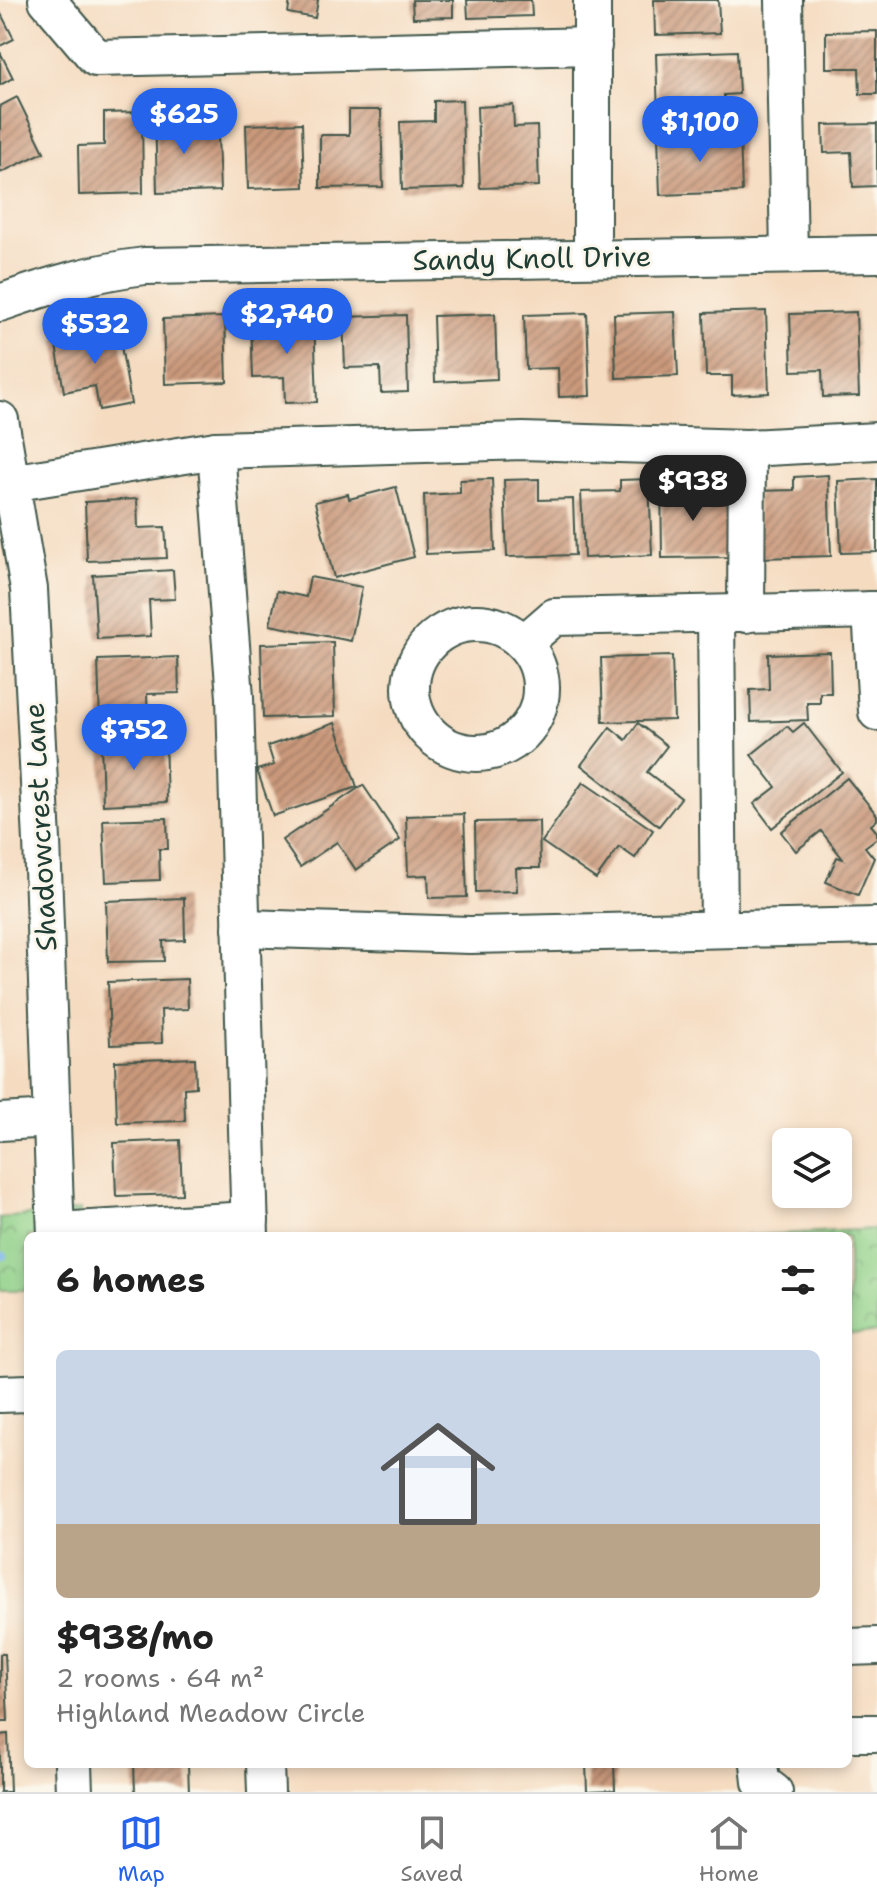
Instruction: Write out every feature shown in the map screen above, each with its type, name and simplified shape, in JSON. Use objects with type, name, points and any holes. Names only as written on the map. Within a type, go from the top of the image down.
[{"type":"street","points":[[47,0],[96,58],[593,46]]},
{"type":"street","points":[[592,0],[592,257]]},
{"type":"street","points":[[784,0],[789,255]]},
{"type":"street","name":"Sandy Knoll Drive","points":[[0,303],[74,278],[145,266],[877,254]]},
{"type":"street","name":"Shadowcrest Lane","points":[[0,420],[29,589],[42,841],[56,1232]]},
{"type":"street","points":[[11,483],[216,450],[523,441],[747,448],[877,441]]},
{"type":"street","points":[[719,929],[731,614],[747,448]]},
{"type":"street","points":[[95,1232],[250,1228],[235,697],[216,450]]},
{"type":"street","points":[[524,643],[554,617],[874,610],[877,712]]},
{"type":"street","points":[[241,928],[470,935],[877,926]]},
{"type":"street","points":[[0,1122],[52,1119]]},
{"type":"street","points":[[0,1394],[24,1393]]},
{"type":"street","points":[[852,1647],[877,1646]]},
{"type":"street","points":[[852,1733],[877,1733]]},
{"type":"street","points":[[73,1768],[74,1792]]},
{"type":"street","points":[[265,1768],[266,1792]]},
{"type":"street","points":[[759,1768],[761,1782],[774,1792]]},
{"type":"green space","points":[[80,1210],[81,1232],[24,1232],[24,1290],[0,1290],[0,1218]]},
{"type":"green space","points":[[875,1229],[877,1332],[852,1334],[852,1232],[817,1232]]},
{"type":"building","points":[[290,0],[318,0],[315,18],[288,13]]},
{"type":"building","points":[[412,0],[453,0],[453,17],[413,18]]},
{"type":"building","points":[[467,0],[531,0],[532,16],[468,18]]},
{"type":"building","points":[[654,0],[718,0],[720,33],[655,35]]},
{"type":"building","points":[[0,12],[14,39],[0,46]]},
{"type":"building","points":[[877,31],[877,94],[860,94],[859,68],[826,68],[826,32]]},
{"type":"building","points":[[737,51],[739,94],[724,95],[724,114],[658,117],[656,54]]},
{"type":"building","points":[[0,52],[13,78],[0,85]]},
{"type":"building","points":[[17,97],[44,152],[0,173],[0,106]]},
{"type":"building","points":[[462,100],[464,188],[402,190],[400,122],[434,121],[434,101]]},
{"type":"building","points":[[513,105],[514,127],[537,126],[539,186],[480,188],[477,107]]},
{"type":"building","points":[[183,107],[184,137],[218,136],[220,191],[157,193],[155,108]]},
{"type":"building","points":[[349,110],[381,110],[383,187],[320,188],[320,135],[349,135]]},
{"type":"building","points":[[142,112],[143,193],[79,195],[78,146],[104,145],[104,113]]},
{"type":"building","points":[[302,123],[304,187],[248,189],[246,125]]},
{"type":"building","points":[[877,124],[877,186],[853,187],[851,152],[824,153],[823,125]]},
{"type":"building","points":[[740,133],[742,192],[660,195],[658,136]]},
{"type":"building","points":[[766,311],[769,393],[732,395],[732,376],[706,376],[704,313]]},
{"type":"building","points":[[675,312],[678,376],[616,378],[614,314]]},
{"type":"building","points":[[856,312],[859,396],[823,397],[822,370],[792,371],[790,314]]},
{"type":"building","points":[[587,313],[590,396],[559,397],[558,368],[526,369],[524,315]]},
{"type":"building","points":[[495,314],[497,379],[435,382],[433,316]]},
{"type":"building","points":[[406,315],[408,392],[381,393],[380,367],[345,368],[343,317]]},
{"type":"building","points":[[225,317],[227,382],[165,384],[163,319]]},
{"type":"building","points":[[314,318],[317,402],[285,403],[284,377],[253,378],[251,320]]},
{"type":"building","points":[[118,328],[131,404],[99,410],[95,386],[64,392],[55,339]]},
{"type":"building","points":[[828,475],[831,556],[759,558],[757,491],[794,490],[794,477]]},
{"type":"building","points":[[661,478],[693,478],[694,499],[730,499],[731,557],[662,558]]},
{"type":"building","points":[[492,479],[495,551],[426,554],[424,495],[460,493],[460,480]]},
{"type":"building","points":[[539,479],[539,500],[573,499],[575,555],[507,557],[504,480]]},
{"type":"building","points":[[649,479],[652,555],[584,558],[581,492],[620,491],[620,480]]},
{"type":"building","points":[[877,479],[877,552],[841,553],[838,481]]},
{"type":"building","points":[[396,487],[414,557],[334,578],[315,502],[348,494],[349,499]]},
{"type":"building","points":[[137,499],[138,528],[165,527],[167,558],[87,561],[85,502]]},
{"type":"building","points":[[173,570],[175,599],[149,600],[151,636],[97,639],[93,575]]},
{"type":"building","points":[[310,577],[362,587],[351,641],[270,625],[277,591],[306,597]]},
{"type":"building","points":[[333,642],[335,716],[263,718],[261,644]]},
{"type":"building","points":[[830,652],[831,693],[820,693],[820,703],[807,703],[808,720],[751,722],[750,690],[769,689],[768,654]]},
{"type":"building","points":[[672,656],[674,720],[603,722],[601,658]]},
{"type":"building","points":[[178,657],[179,693],[147,694],[148,724],[100,725],[98,660]]},
{"type":"building","points":[[335,723],[357,787],[273,816],[257,770],[274,765],[268,746]]},
{"type":"building","points":[[638,723],[667,746],[647,772],[681,798],[659,826],[581,765],[610,727],[626,740]]},
{"type":"building","points":[[804,723],[842,772],[772,828],[754,804],[776,787],[751,755],[787,726],[793,732]]},
{"type":"building","points":[[165,739],[167,802],[103,805],[101,741]]},
{"type":"building","points":[[847,778],[877,815],[877,820],[871,825],[877,832],[877,838],[865,847],[874,858],[858,895],[826,882],[837,857],[843,859],[821,831],[796,851],[781,832]]},
{"type":"building","points":[[583,782],[653,830],[635,858],[619,847],[596,879],[542,842]]},
{"type":"building","points":[[363,785],[400,840],[356,870],[337,842],[300,867],[282,840]]},
{"type":"building","points":[[464,814],[467,897],[429,898],[428,875],[408,876],[406,816]]},
{"type":"building","points":[[167,818],[168,849],[159,849],[160,880],[106,882],[103,820]]},
{"type":"building","points":[[539,821],[540,868],[516,868],[517,891],[476,892],[475,822]]},
{"type":"building","points":[[184,898],[185,940],[163,941],[164,961],[108,962],[106,901]]},
{"type":"building","points":[[187,979],[188,1009],[161,1010],[162,1043],[110,1045],[108,982]]},
{"type":"building","points":[[195,1058],[196,1087],[184,1088],[185,1121],[117,1123],[115,1061]]},
{"type":"building","points":[[180,1140],[182,1194],[116,1196],[114,1143]]},
{"type":"building","points":[[0,1654],[5,1654],[8,1721],[0,1721]]},
{"type":"building","points":[[8,1734],[10,1792],[0,1792],[0,1735]]},
{"type":"building","points":[[134,1768],[188,1768],[189,1792],[135,1792]]},
{"type":"building","points":[[586,1768],[614,1768],[615,1790],[587,1791]]}]
